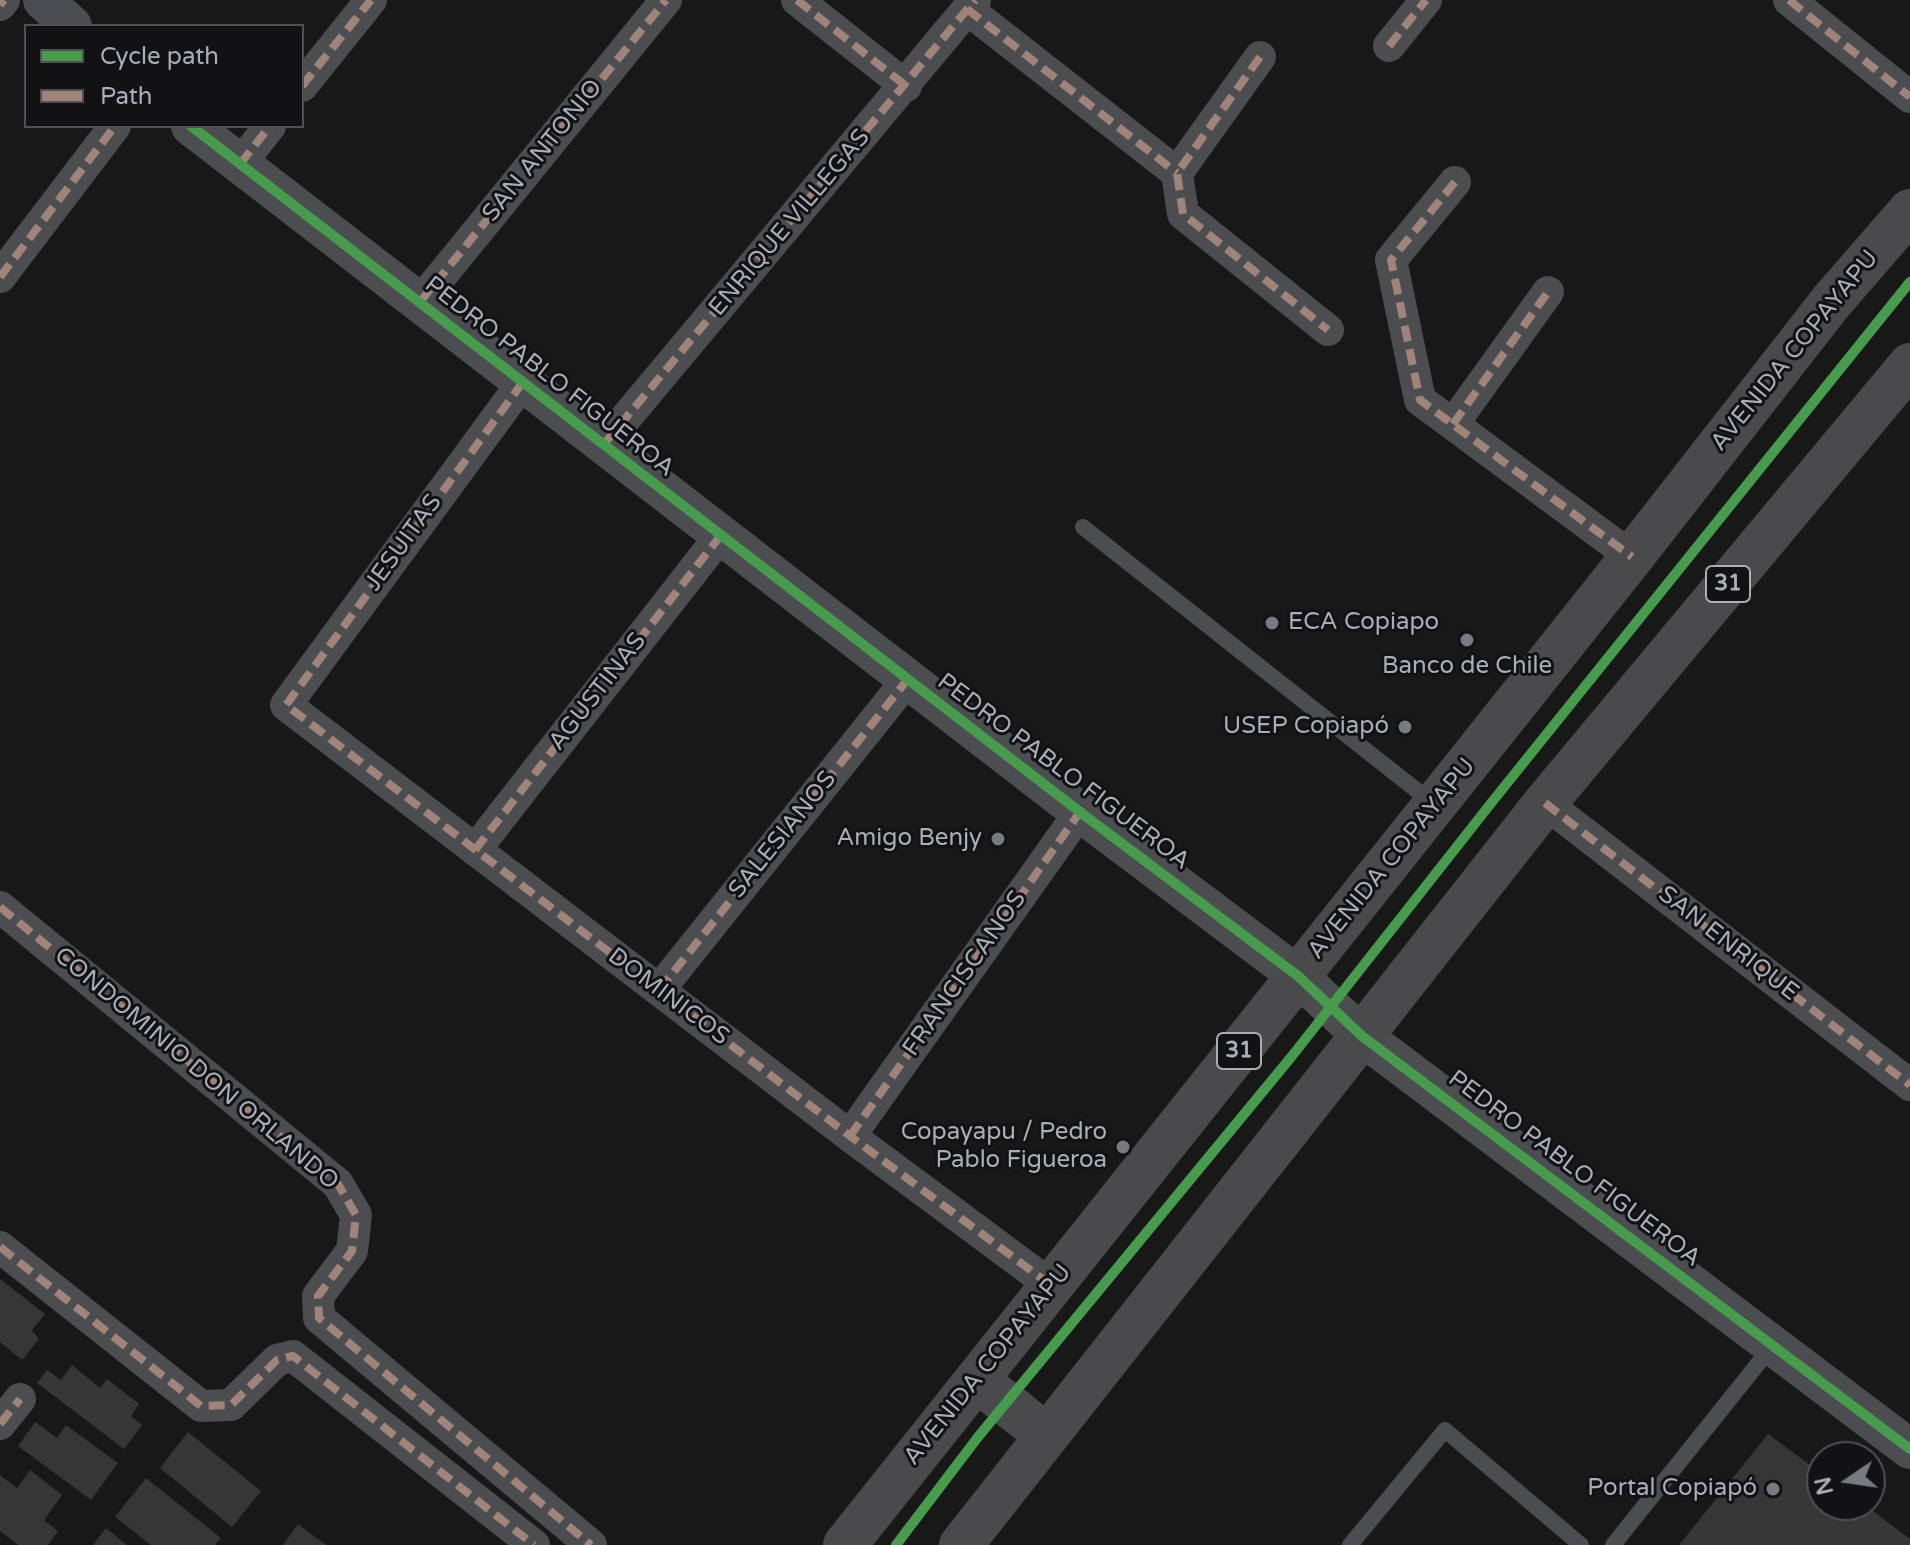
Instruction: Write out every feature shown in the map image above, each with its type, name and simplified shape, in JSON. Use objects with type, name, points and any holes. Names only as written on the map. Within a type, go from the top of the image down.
[{"type":"highway","name":"AVENIDA COPAYAPU","points":[[845,1545],[1632,557],[1831,302],[1910,211]]},
{"type":"highway","name":"31","points":[[961,1545],[1545,803],[1910,365]]},
{"type":"highway","points":[[977,1380],[1047,1436]]},
{"type":"street","points":[[0,5],[4,0]]},
{"type":"street","points":[[43,0],[70,24]]},
{"type":"street","points":[[304,84],[371,0]]},
{"type":"street","name":"SAN ANTONIO","points":[[420,302],[666,0]]},
{"type":"street","points":[[797,0],[906,86]]},
{"type":"street","points":[[1389,46],[1426,0]]},
{"type":"street","points":[[1789,0],[1910,97]]},
{"type":"street","points":[[971,5],[1177,173],[1183,214],[1328,330]]},
{"type":"street","name":"ENRIQUE VILLEGAS","points":[[604,444],[971,5]]},
{"type":"street","points":[[1177,173],[1260,57]]},
{"type":"street","points":[[0,277],[113,128]]},
{"type":"street","name":"PEDRO PABLO FIGUEROA","points":[[194,128],[1080,812],[1298,976],[1362,1036],[1774,1344],[1907,1439]]},
{"type":"street","points":[[240,164],[268,128]]},
{"type":"street","points":[[1455,182],[1391,260],[1420,400],[1632,557]]},
{"type":"street","points":[[1453,424],[1548,292]]},
{"type":"street","name":"JESUITAS","points":[[286,705],[523,382]]},
{"type":"street","name":"AGUSTINAS","points":[[475,850],[721,535]]},
{"type":"street","name":"SALESIANOS","points":[[659,990],[908,679]]},
{"type":"street","name":"DOMINICOS","points":[[286,705],[850,1136],[1052,1286]]},
{"type":"street","name":"SAN ENRIQUE","points":[[1545,803],[1910,1085]]},
{"type":"street","name":"FRANCISCANOS","points":[[850,1136],[1080,812]]},
{"type":"street","name":"CONDOMINIO DON ORLANDO","points":[[0,907],[338,1184],[356,1215],[352,1251],[318,1296],[319,1318],[591,1545]]},
{"type":"street","points":[[0,1247],[201,1406],[231,1405],[277,1360],[293,1356],[534,1545]]},
{"type":"lane","points":[[1083,527],[1435,805]]},
{"type":"lane","points":[[1613,1545],[1774,1344]]},
{"type":"lane","points":[[1350,1545],[1445,1430],[1581,1545]]},
{"type":"building","points":[[0,1279],[45,1314],[32,1330],[39,1339],[22,1360],[0,1342]]},
{"type":"building","points":[[72,1365],[100,1388],[107,1379],[139,1404],[131,1416],[142,1425],[124,1449],[37,1383],[47,1370],[61,1380]]},
{"type":"building","points":[[35,1422],[57,1438],[66,1425],[118,1463],[91,1500],[18,1446]]},
{"type":"building","points":[[188,1432],[261,1491],[232,1527],[160,1468]]},
{"type":"building","name":"Portal Copiapó","points":[[1768,1434],[1806,1462],[1806,1521],[1886,1521],[1910,1539],[1910,1545],[1679,1545]]},
{"type":"building","points":[[30,1470],[62,1495],[44,1520],[58,1531],[48,1545],[18,1545],[0,1531],[0,1475],[17,1488]]},
{"type":"building","points":[[146,1478],[221,1538],[215,1545],[151,1545],[115,1517]]},
{"type":"building","points":[[298,1524],[326,1545],[283,1545]]},
{"type":"building","points":[[106,1528],[127,1545],[93,1545]]},
{"type":"marked path","points":[[0,5],[4,0]]},
{"type":"marked path","points":[[304,84],[371,0]]},
{"type":"marked path","points":[[420,302],[666,0]]},
{"type":"marked path","points":[[797,0],[906,86]]},
{"type":"marked path","points":[[604,444],[975,0]]},
{"type":"marked path","points":[[1389,46],[1426,0]]},
{"type":"marked path","points":[[1789,0],[1910,97]]},
{"type":"marked path","points":[[967,9],[1177,173]]},
{"type":"marked path","points":[[1260,57],[1177,173],[1183,214],[1328,330]]},
{"type":"marked path","points":[[0,277],[113,128]]},
{"type":"marked path","points":[[240,164],[268,128]]},
{"type":"marked path","points":[[1455,182],[1391,260],[1420,400],[1632,557]]},
{"type":"marked path","points":[[1453,424],[1548,292]]},
{"type":"marked path","points":[[523,382],[286,705],[850,1136],[1052,1286]]},
{"type":"marked path","points":[[475,850],[721,535]]},
{"type":"marked path","points":[[659,990],[908,679]]},
{"type":"marked path","points":[[1545,803],[1910,1085]]},
{"type":"marked path","points":[[850,1136],[1080,812]]},
{"type":"marked path","points":[[0,907],[338,1184],[356,1215],[352,1251],[318,1296],[319,1318],[591,1545]]},
{"type":"marked path","points":[[0,1247],[201,1406],[231,1405],[277,1360],[293,1356],[534,1545]]},
{"type":"marked path","points":[[0,1424],[20,1399]]},
{"type":"cycle path","points":[[194,128],[1080,812],[1298,976],[1362,1036],[1910,1449]]},
{"type":"cycle path","points":[[896,1545],[978,1437],[1292,1056],[1910,282]]},
{"type":"place","name":"ECA Copiapo","points":[[1272,623]]},
{"type":"place","name":"Banco de Chile","points":[[1467,640]]},
{"type":"place","name":"USEP Copiapó","points":[[1405,727]]},
{"type":"place","name":"Amigo Benjy","points":[[998,839]]},
{"type":"place","name":"Copayapu / Pedro Pablo Figueroa","points":[[1123,1147]]},
{"type":"place","name":"Portal Copiapó","points":[[1773,1489]]}]
